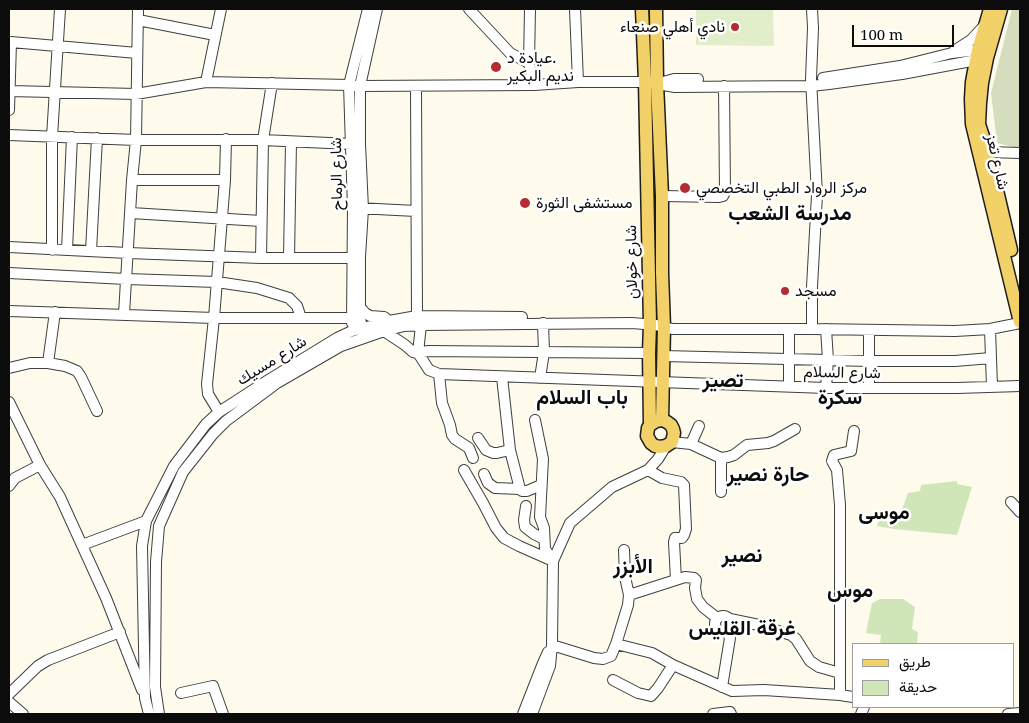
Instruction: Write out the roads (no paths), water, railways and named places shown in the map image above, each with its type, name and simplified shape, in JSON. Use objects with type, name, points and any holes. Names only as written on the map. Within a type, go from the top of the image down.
[{"type":"main road","name":"شارع خولان","points":[[642,9],[662,196],[663,383],[650,425]]},
{"type":"main road","name":"شارع خولان","points":[[656,9],[651,82],[648,274],[650,320],[649,383],[662,420]]},
{"type":"main road","name":"شارع تعز","points":[[990,9],[983,54],[979,124],[988,152],[1020,290]]},
{"type":"main road","name":"شارع تعز","points":[[1001,9],[972,82],[970,99],[972,124],[1020,322]]},
{"type":"main road","points":[[648,274],[662,273]]},
{"type":"main road","points":[[662,420],[667,422],[673,429],[674,438],[669,444],[660,447],[655,446],[648,440],[647,432],[650,425],[662,420]]},
{"type":"street","points":[[52,250],[52,137],[60,9]]},
{"type":"street","points":[[124,314],[136,140],[138,9]]},
{"type":"street","points":[[206,82],[221,9]]},
{"type":"street","name":"شارع الرماح","points":[[359,334],[360,257],[358,208],[351,144],[349,85],[368,9]]},
{"type":"street","name":"شارع الرماح","points":[[359,334],[351,318],[352,258],[358,208],[360,86],[378,9]]},
{"type":"street","points":[[469,9],[510,53],[529,63]]},
{"type":"street","points":[[530,9],[529,63],[534,85]]},
{"type":"street","points":[[575,9],[578,82]]},
{"type":"street","points":[[812,9],[811,82],[817,195],[812,326]]},
{"type":"street","points":[[138,20],[215,35]]},
{"type":"street","points":[[901,70],[952,53],[971,40],[986,25]]},
{"type":"street","points":[[9,110],[11,42],[137,53]]},
{"type":"street","points":[[952,53],[983,54]]},
{"type":"street","points":[[651,82],[675,87],[811,82],[901,70],[983,54]]},
{"type":"street","points":[[10,91],[136,94],[206,82],[360,86],[534,85],[578,82],[651,82],[674,79],[811,82]]},
{"type":"street","points":[[261,258],[263,140],[272,83]]},
{"type":"street","points":[[416,86],[418,353],[429,370],[438,374],[649,383]]},
{"type":"street","points":[[662,196],[723,196],[725,192],[724,86]]},
{"type":"street","points":[[9,135],[136,140],[226,139],[351,144]]},
{"type":"street","points":[[67,250],[72,138]]},
{"type":"street","points":[[91,252],[97,138]]},
{"type":"street","points":[[219,412],[208,394],[206,384],[217,282],[225,180],[226,139]]},
{"type":"street","points":[[289,258],[291,142]]},
{"type":"street","points":[[988,152],[1020,153]]},
{"type":"street","points":[[132,180],[225,180]]},
{"type":"street","points":[[358,208],[416,211]]},
{"type":"street","points":[[130,213],[262,221]]},
{"type":"street","points":[[9,247],[261,258],[352,258]]},
{"type":"street","points":[[9,273],[217,282],[257,288],[288,298],[296,306],[301,318]]},
{"type":"street","points":[[360,306],[370,316],[384,317],[389,320]]},
{"type":"street","points":[[9,311],[214,318],[351,318]]},
{"type":"street","points":[[48,362],[55,312]]},
{"type":"street","name":"شارع مسيك","points":[[159,714],[155,687],[156,562],[159,526],[183,472],[213,434],[226,421],[278,383],[359,334],[389,320],[650,320],[664,324]]},
{"type":"street","name":"شارع مسيك","points":[[148,714],[145,698],[142,546],[146,521],[174,466],[206,424],[219,412],[337,338],[384,331],[419,320],[543,323],[650,320]]},
{"type":"street","points":[[664,324],[812,326],[826,329],[955,331],[990,329],[1020,322]]},
{"type":"street","points":[[540,378],[544,352],[543,323]]},
{"type":"street","points":[[664,324],[673,329],[789,330],[812,326]]},
{"type":"street","points":[[826,329],[828,360],[826,388]]},
{"type":"street","points":[[990,329],[992,387]]},
{"type":"street","points":[[789,330],[789,386]]},
{"type":"street","points":[[869,330],[869,388]]},
{"type":"street","points":[[384,331],[406,345],[412,352],[418,353],[428,351],[649,353]]},
{"type":"street","points":[[663,356],[870,361],[955,361],[991,358]]},
{"type":"street","points":[[9,368],[30,363],[48,362],[77,370],[97,411]]},
{"type":"street","points":[[438,374],[442,403],[452,435],[469,448],[473,458]]},
{"type":"street","points":[[502,377],[510,450],[520,489]]},
{"type":"street","name":"شارع السلام","points":[[649,383],[826,388],[1020,386]]},
{"type":"street","points":[[9,402],[40,465],[60,497],[106,598],[145,698]]},
{"type":"street","points":[[535,420],[543,459],[540,517],[544,528],[545,549],[554,561]]},
{"type":"street","points":[[691,444],[698,426]]},
{"type":"street","points":[[530,714],[543,663],[552,645],[554,561],[570,523],[612,487],[651,467],[669,444],[691,444],[721,458],[728,458],[747,445],[774,441],[795,429]]},
{"type":"street","points":[[840,695],[840,505],[836,470],[832,460],[834,455],[851,451],[854,431]]},
{"type":"street","points":[[478,438],[486,450],[493,453],[510,450]]},
{"type":"street","points":[[651,443],[651,467],[662,478],[681,482],[684,485],[686,529],[684,536],[682,538],[675,538],[674,542],[676,580]]},
{"type":"street","points":[[721,458],[721,492]]},
{"type":"street","points":[[9,486],[15,478],[40,465]]},
{"type":"street","points":[[464,470],[496,528],[504,538],[554,561]]},
{"type":"street","points":[[484,474],[488,483],[495,488],[527,491],[541,485]]},
{"type":"street","points":[[1011,502],[1020,512]]},
{"type":"street","points":[[526,506],[525,527],[544,539]]},
{"type":"street","points":[[82,545],[146,521]]},
{"type":"street","points":[[552,645],[594,658],[603,659],[611,656],[628,605],[629,595],[625,577],[624,550]]},
{"type":"street","points":[[629,595],[685,577],[694,578],[696,580],[697,599],[703,608],[717,618]]},
{"type":"street","points":[[717,618],[722,616],[728,617],[791,635],[796,639],[810,661],[840,673]]},
{"type":"street","points":[[717,618],[715,624],[717,629],[722,632],[727,631],[731,627],[730,619]]},
{"type":"street","points":[[722,687],[730,638],[727,631]]},
{"type":"street","points":[[9,694],[38,666],[48,660],[120,632]]},
{"type":"street","points":[[616,644],[652,653],[673,665],[732,691],[764,690],[852,697]]},
{"type":"street","points":[[613,680],[638,693],[651,696],[673,665]]},
{"type":"street","points":[[181,693],[213,686],[223,714]]},
{"type":"street","points":[[9,702],[23,714]]},
{"type":"street","points":[[713,714],[730,712],[730,714]]},
{"type":"street","points":[[1008,714],[1020,713]]},
{"type":"place","name":"نادي أهلي صنعاء","points":[[735,27]]},
{"type":"place","name":"عيادة د. نديم البكير","points":[[496,67]]},
{"type":"place","name":"مركز الرواد الطبي التخصصي","points":[[685,188]]},
{"type":"place","name":"مستشفى الثورة","points":[[525,203]]},
{"type":"place","name":"مسجد","points":[[785,291]]},
{"type":"district","name":"مدرسة الشعب","points":[[790,214]]},
{"type":"district","name":"تصير","points":[[723,381]]},
{"type":"district","name":"باب السلام","points":[[582,398]]},
{"type":"district","name":"سكرة","points":[[840,398]]},
{"type":"district","name":"حارة نصير","points":[[768,475]]},
{"type":"district","name":"موسى","points":[[884,513]]},
{"type":"district","name":"نصير","points":[[742,556]]},
{"type":"district","name":"الأبزر","points":[[633,567]]},
{"type":"district","name":"موس","points":[[850,591]]},
{"type":"district","name":"غرقة القليس","points":[[742,629]]}]
